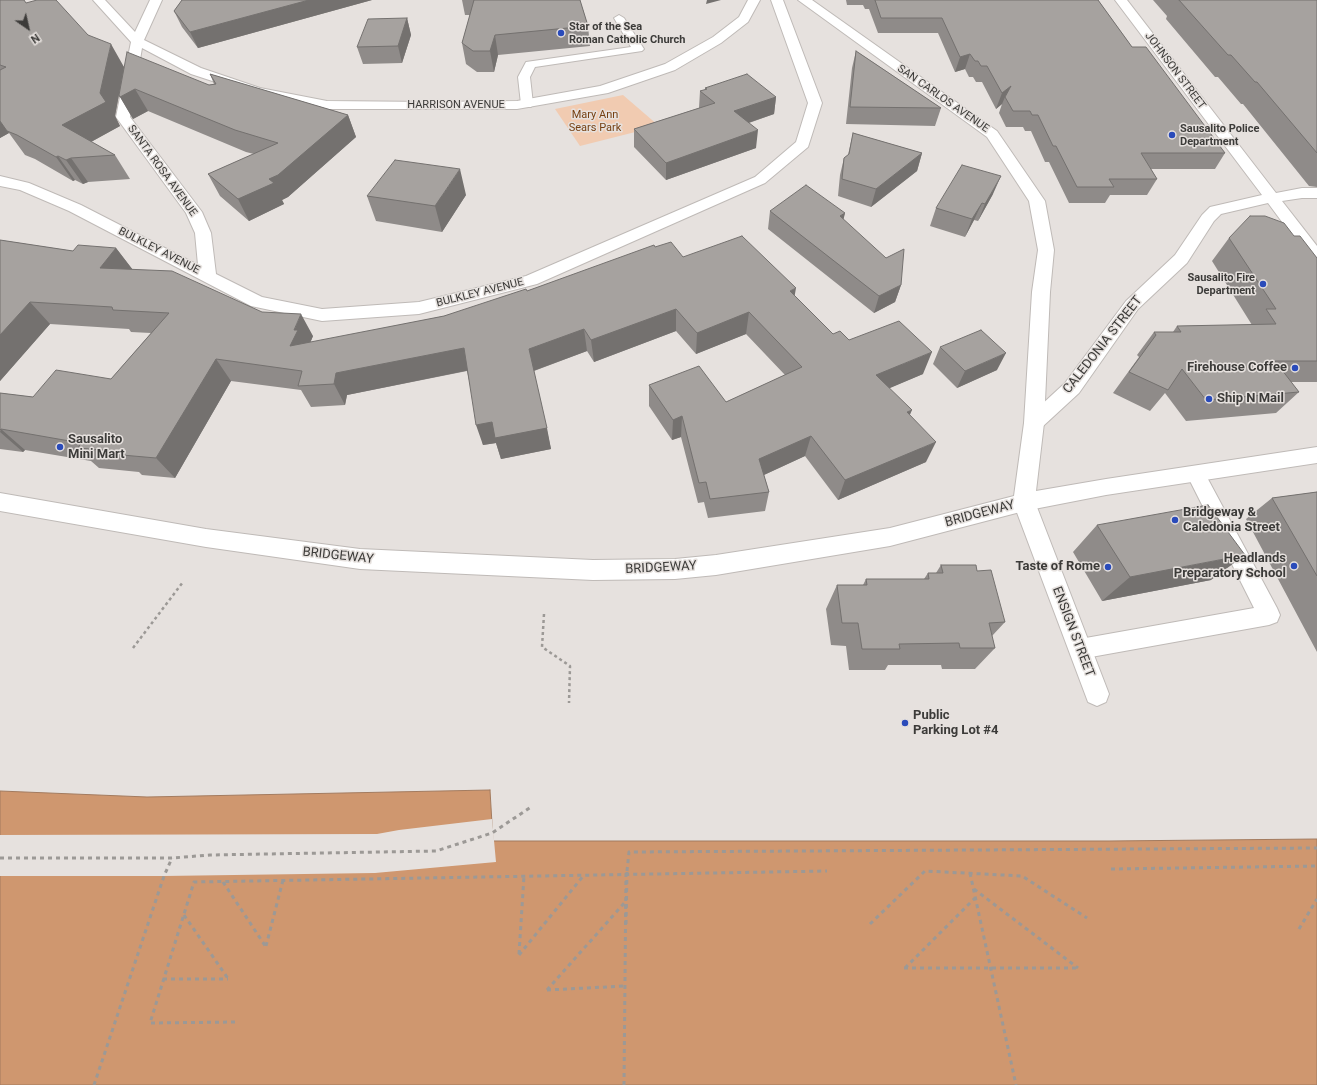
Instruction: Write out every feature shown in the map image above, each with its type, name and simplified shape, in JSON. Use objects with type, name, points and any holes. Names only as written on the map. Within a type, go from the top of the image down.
[{"type":"street","points":[[99,0],[137,41]]},
{"type":"street","name":"SANTA ROSA AVENUE","points":[[156,0],[137,41],[122,117],[194,212],[203,234],[208,276]]},
{"type":"street","name":"HARRISON AVENUE","points":[[137,41],[202,73],[257,91],[327,104],[486,106],[527,104],[603,90],[670,67],[717,40],[744,19],[754,0]]},
{"type":"street","name":"BULKLEY AVENUE","points":[[0,181],[24,186],[75,208],[257,302],[322,315],[419,308],[531,280],[760,180],[803,144],[815,103],[777,0]]},
{"type":"street","name":"SAN CARLOS AVENUE","points":[[804,0],[992,134],[1037,201],[1046,250],[1041,292],[1034,423]]},
{"type":"street","name":"JOHNSON STREET","points":[[1122,0],[1317,257]]},
{"type":"street","name":"CALEDONIA STREET","points":[[1034,423],[1072,388],[1132,305],[1181,258],[1208,218],[1216,210],[1272,198],[1302,193],[1317,193]]},
{"type":"street","points":[[1024,502],[1034,423]]},
{"type":"street","name":"BRIDGEWAY","points":[[0,502],[199,537],[318,554],[412,562],[626,570],[675,569],[716,565],[849,544],[925,529],[1024,502],[1317,455]]},
{"type":"street","name":"ENSIGN STREET","points":[[1024,502],[1097,694]]},
{"type":"lane","points":[[527,104],[524,77],[530,64],[638,49],[619,18]]},
{"type":"lane","points":[[1080,649],[1269,615],[1195,474]]},
{"type":"path","points":[[133,648],[183,582]]},
{"type":"path","points":[[544,614],[542,647],[570,666],[569,703]]},
{"type":"path","points":[[0,858],[172,858],[210,855],[436,851],[492,834],[531,807]]},
{"type":"path","points":[[626,924],[629,852],[1317,848]]},
{"type":"path","points":[[94,1085],[164,876],[172,858]]},
{"type":"path","points":[[1111,869],[1317,866]]},
{"type":"path","points":[[235,1022],[150,1023],[194,882],[584,874],[828,871]]},
{"type":"path","points":[[870,924],[924,871],[1022,876],[1087,918]]},
{"type":"path","points":[[624,1085],[627,872]]},
{"type":"path","points":[[970,873],[1016,1085]]},
{"type":"path","points":[[524,876],[519,955],[584,874]]},
{"type":"path","points":[[222,882],[266,947],[283,880]]},
{"type":"path","points":[[974,888],[1078,968],[904,968],[976,898]]},
{"type":"path","points":[[1299,929],[1317,899]]},
{"type":"path","points":[[625,986],[547,990],[626,900]]},
{"type":"path","points":[[163,979],[229,980],[184,914]]},
{"type":"green space","name":"Mary Ann Sears Park","points":[[623,95],[659,126],[580,146],[555,109]]},
{"type":"shaded area","points":[[490,790],[493,841],[1109,841],[1317,839],[1317,1085],[0,1085],[0,791],[147,797]]},
{"type":"pier","points":[[492,819],[496,862],[375,873],[164,876],[0,876],[0,835],[377,834]]},
{"type":"building","points":[[0,0],[24,0],[26,3],[37,0],[56,0],[88,35],[111,44],[100,93],[106,102],[62,125],[115,155],[71,158],[66,160],[58,156],[56,157],[7,131],[0,121],[0,70],[6,67],[0,65]]},
{"type":"building","points":[[182,0],[309,0],[190,32],[174,11]]},
{"type":"building","points":[[474,0],[580,0],[588,26],[495,35],[490,51],[473,51],[462,43]]},
{"type":"building","points":[[875,0],[1098,0],[1132,47],[1146,47],[1225,153],[1141,153],[1157,179],[1109,179],[1114,187],[1077,187],[1056,146],[1053,146],[1038,115],[1032,115],[1030,111],[1013,111],[1005,97],[1011,86],[1002,93],[987,66],[981,66],[970,54],[960,57],[942,18],[881,18]]},
{"type":"building","points":[[1179,0],[1317,0],[1317,153],[1257,82],[1255,82],[1231,55],[1228,55]]},
{"type":"building","points":[[407,18],[398,46],[357,47],[368,19]]},
{"type":"building","points":[[856,51],[941,108],[850,107]]},
{"type":"building","points":[[127,52],[209,85],[216,84],[210,74],[348,115],[278,175],[269,179],[274,183],[238,199],[208,174],[278,143],[235,130],[135,89],[120,97],[119,95]]},
{"type":"building","points":[[747,74],[776,97],[734,111],[758,130],[666,163],[634,129],[715,103],[700,91]]},
{"type":"building","points":[[853,133],[922,153],[876,189],[842,179],[844,158],[849,154]]},
{"type":"building","points":[[395,160],[460,169],[435,206],[367,196]]},
{"type":"building","points":[[962,165],[1001,176],[985,204],[982,203],[972,219],[936,208]]},
{"type":"building","points":[[806,185],[845,213],[840,216],[886,258],[904,249],[901,285],[879,296],[770,211]]},
{"type":"building","points":[[1250,216],[1265,216],[1284,223],[1294,236],[1300,236],[1317,258],[1317,361],[1275,361],[1299,392],[1206,400],[1182,369],[1168,390],[1129,372],[1156,335],[1154,332],[1181,332],[1177,326],[1276,324],[1266,309],[1276,309],[1229,238]]},
{"type":"building","points":[[742,236],[796,288],[790,291],[833,334],[840,331],[849,340],[899,321],[932,352],[876,375],[912,410],[907,412],[936,442],[845,480],[811,436],[759,459],[769,492],[710,499],[706,482],[699,483],[682,416],[673,420],[649,385],[699,366],[726,402],[802,367],[749,312],[697,333],[676,309],[591,340],[584,329],[529,349],[547,428],[495,438],[492,422],[476,425],[464,348],[336,373],[334,384],[298,386],[302,371],[216,359],[156,458],[122,455],[124,452],[78,448],[81,443],[0,430],[0,393],[33,397],[56,370],[111,379],[169,313],[113,310],[112,307],[30,302],[0,335],[0,240],[73,251],[78,245],[116,248],[100,268],[172,271],[262,312],[301,314],[294,330],[298,330],[290,346],[444,316],[526,289],[527,291],[654,245],[655,247],[671,242],[683,257]]},
{"type":"building","points":[[981,330],[1006,353],[965,371],[940,347]]},
{"type":"building","points":[[1317,492],[1317,576],[1272,498]]},
{"type":"building","points":[[1208,505],[1245,555],[1130,577],[1097,525]]},
{"type":"building","points":[[941,565],[976,565],[977,571],[991,570],[1005,622],[989,623],[995,648],[960,648],[959,643],[899,644],[900,649],[862,649],[858,623],[842,623],[837,585],[867,585],[866,579],[929,579],[928,573],[943,573]]},
{"type":"place","name":"Star of the Sea Roman Catholic Church","points":[[561,33]]},
{"type":"place","name":"Sausalito Police Department","points":[[1172,135]]},
{"type":"place","name":"Sausalito Fire Department","points":[[1263,284]]},
{"type":"place","name":"Firehouse Coffee","points":[[1295,368]]},
{"type":"place","name":"Ship N Mail","points":[[1209,399]]},
{"type":"place","name":"Sausalito Mini Mart","points":[[60,447]]},
{"type":"place","name":"Bridgeway & Caledonia Street","points":[[1175,520]]},
{"type":"place","name":"Headlands Preparatory School","points":[[1294,566]]},
{"type":"place","name":"Taste of Rome","points":[[1108,567]]},
{"type":"place","name":"Public Parking Lot #4","points":[[905,723]]}]
